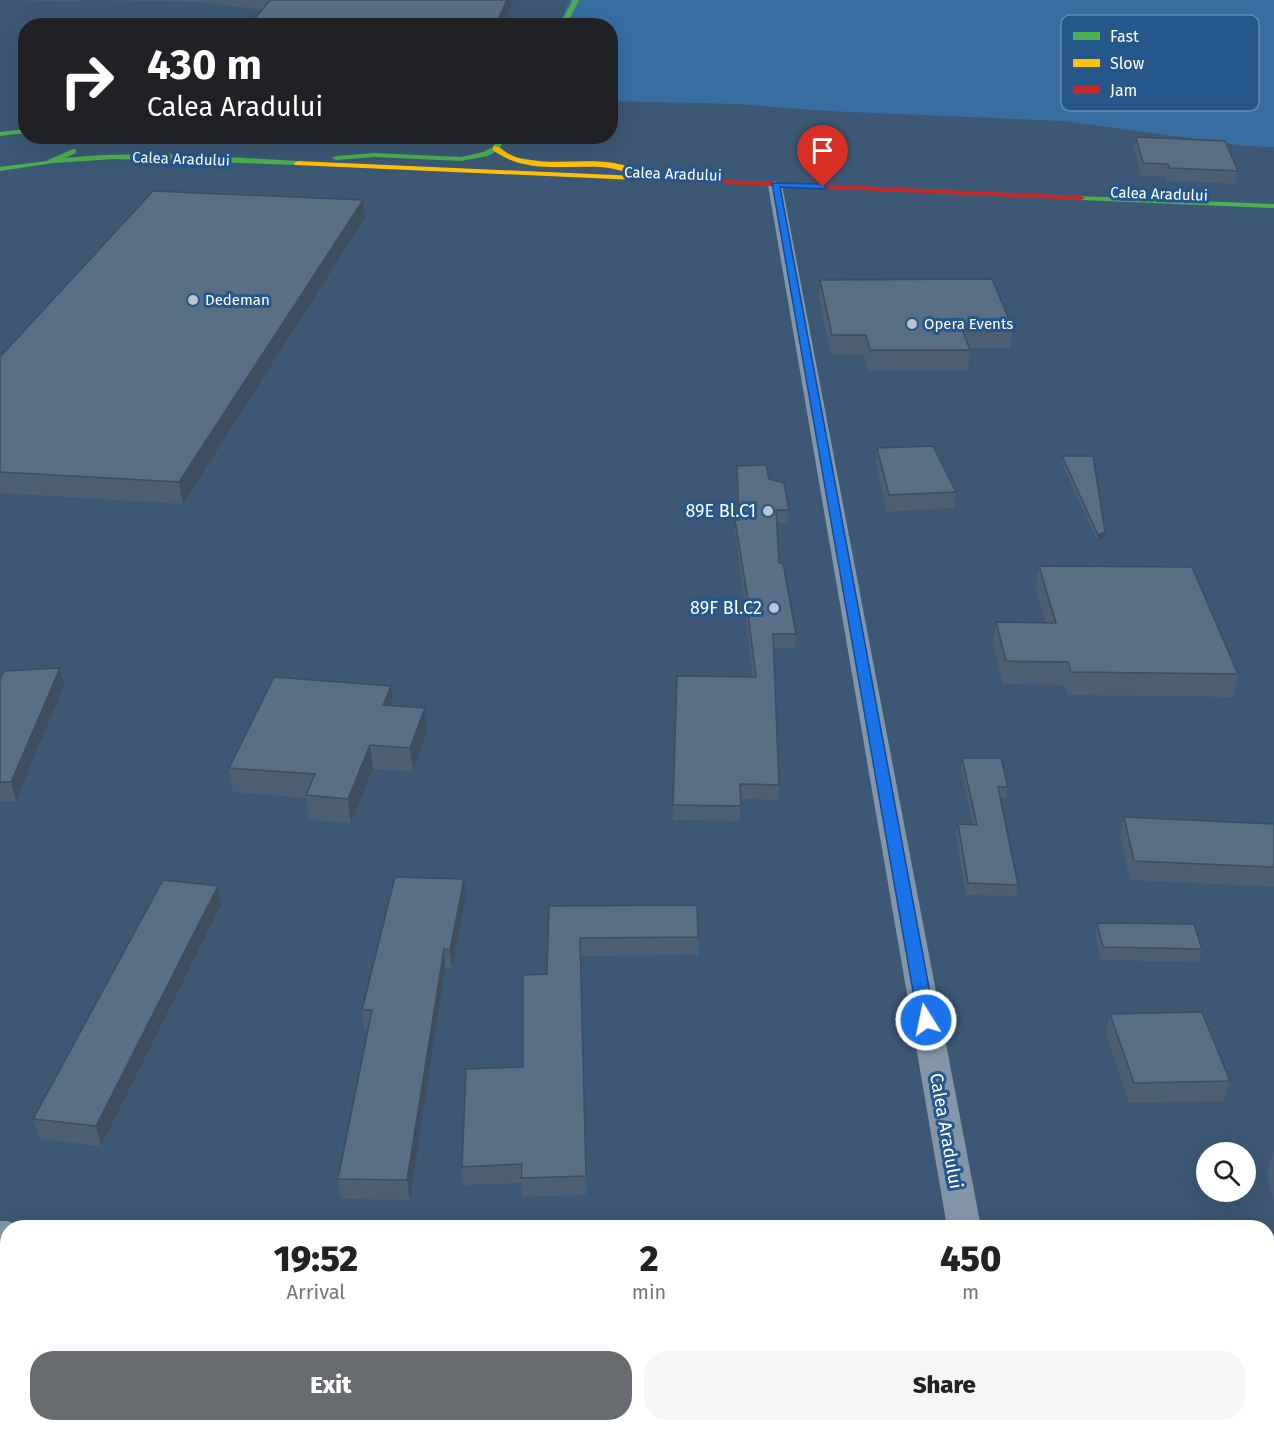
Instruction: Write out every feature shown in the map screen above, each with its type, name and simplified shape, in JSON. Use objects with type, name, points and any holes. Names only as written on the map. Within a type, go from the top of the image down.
[{"type":"main road","points":[[566,18],[576,0]]},
{"type":"main road","points":[[0,134],[18,132]]},
{"type":"main road","name":"Calea Aradului","points":[[55,161],[73,150],[77,144]]},
{"type":"main road","name":"Calea Aradului","points":[[110,144],[156,150],[637,173],[1274,199]]},
{"type":"main road","points":[[336,158],[375,155],[461,159],[478,156],[496,144]]},
{"type":"main road","points":[[499,144],[501,154],[516,161],[615,166],[637,173]]},
{"type":"main road","name":"Calea Aradului","points":[[0,169],[35,166],[86,157],[150,157],[1274,207]]},
{"type":"street","name":"Calea Aradului","points":[[775,185],[963,1220]]},
{"type":"shaded area","points":[[570,0],[1274,0],[1274,147],[1246,146],[1064,121],[827,111],[737,104],[618,101],[618,18],[562,18]]},
{"type":"building","points":[[270,0],[507,0],[499,18],[255,18]]},
{"type":"building","points":[[1136,137],[1225,141],[1238,171],[1170,168],[1168,164],[1143,163]]},
{"type":"building","name":"Dedeman","points":[[153,191],[363,200],[179,482],[0,472],[0,357]]},
{"type":"building","name":"Opera Events","points":[[992,279],[1013,329],[962,329],[970,350],[870,350],[866,335],[832,335],[820,280]]},
{"type":"building","points":[[933,446],[956,492],[889,495],[877,448]]},
{"type":"building","points":[[1062,456],[1093,456],[1105,532],[1098,535]]},
{"type":"building","points":[[766,465],[769,479],[784,483],[789,510],[776,510],[779,563],[783,563],[796,634],[773,634],[779,785],[740,784],[741,806],[673,805],[677,676],[756,677],[747,606],[749,606],[735,520],[739,520],[737,466]]},
{"type":"building","points":[[1039,566],[1192,567],[1238,674],[1071,672],[1068,662],[1006,661],[996,622],[1056,623]]},
{"type":"building","points":[[60,668],[11,782],[0,782],[0,680],[4,671]]},
{"type":"building","points":[[274,677],[391,686],[383,705],[425,708],[410,748],[370,745],[348,799],[306,795],[315,774],[229,768]]},
{"type":"building","points":[[962,758],[1001,758],[1008,787],[998,787],[1018,885],[968,883],[958,824],[977,825]]},
{"type":"building","points":[[1124,817],[1274,824],[1274,867],[1134,861]]},
{"type":"building","points":[[395,877],[464,879],[450,950],[444,949],[407,1180],[338,1179],[372,1010],[362,1010]]},
{"type":"building","points":[[163,880],[218,886],[96,1126],[33,1119]]},
{"type":"building","points":[[697,905],[698,937],[580,938],[586,1176],[521,1178],[522,1164],[462,1167],[466,1069],[523,1067],[523,975],[547,974],[549,906]]},
{"type":"building","points":[[1097,923],[1194,924],[1202,949],[1103,947]]},
{"type":"building","points":[[1202,1012],[1230,1081],[1134,1083],[1110,1014]]},
{"type":"traffic: fast","points":[[566,18],[576,0]]},
{"type":"traffic: fast","points":[[0,134],[18,132]]},
{"type":"traffic: fast","points":[[336,158],[375,155],[461,159],[485,154],[496,148],[498,144]]},
{"type":"traffic: fast","points":[[0,169],[48,163],[73,151]]},
{"type":"traffic: fast","points":[[55,161],[146,156],[298,163]]},
{"type":"traffic: fast","points":[[1081,198],[1274,206]]},
{"type":"traffic: slow","points":[[496,148],[506,156],[519,161],[614,166],[637,173]]},
{"type":"traffic: slow","points":[[298,163],[659,179]]},
{"type":"traffic: jam","points":[[659,179],[1081,198]]},
{"type":"place","name":"Dedeman","points":[[193,300]]},
{"type":"place","name":"Opera Events","points":[[912,324]]},
{"type":"place","name":"89E Bl.C1","points":[[768,511]]},
{"type":"place","name":"89F Bl.C2","points":[[774,608]]},
{"type":"route","points":[[823,187],[775,185],[926,1020]]}]
